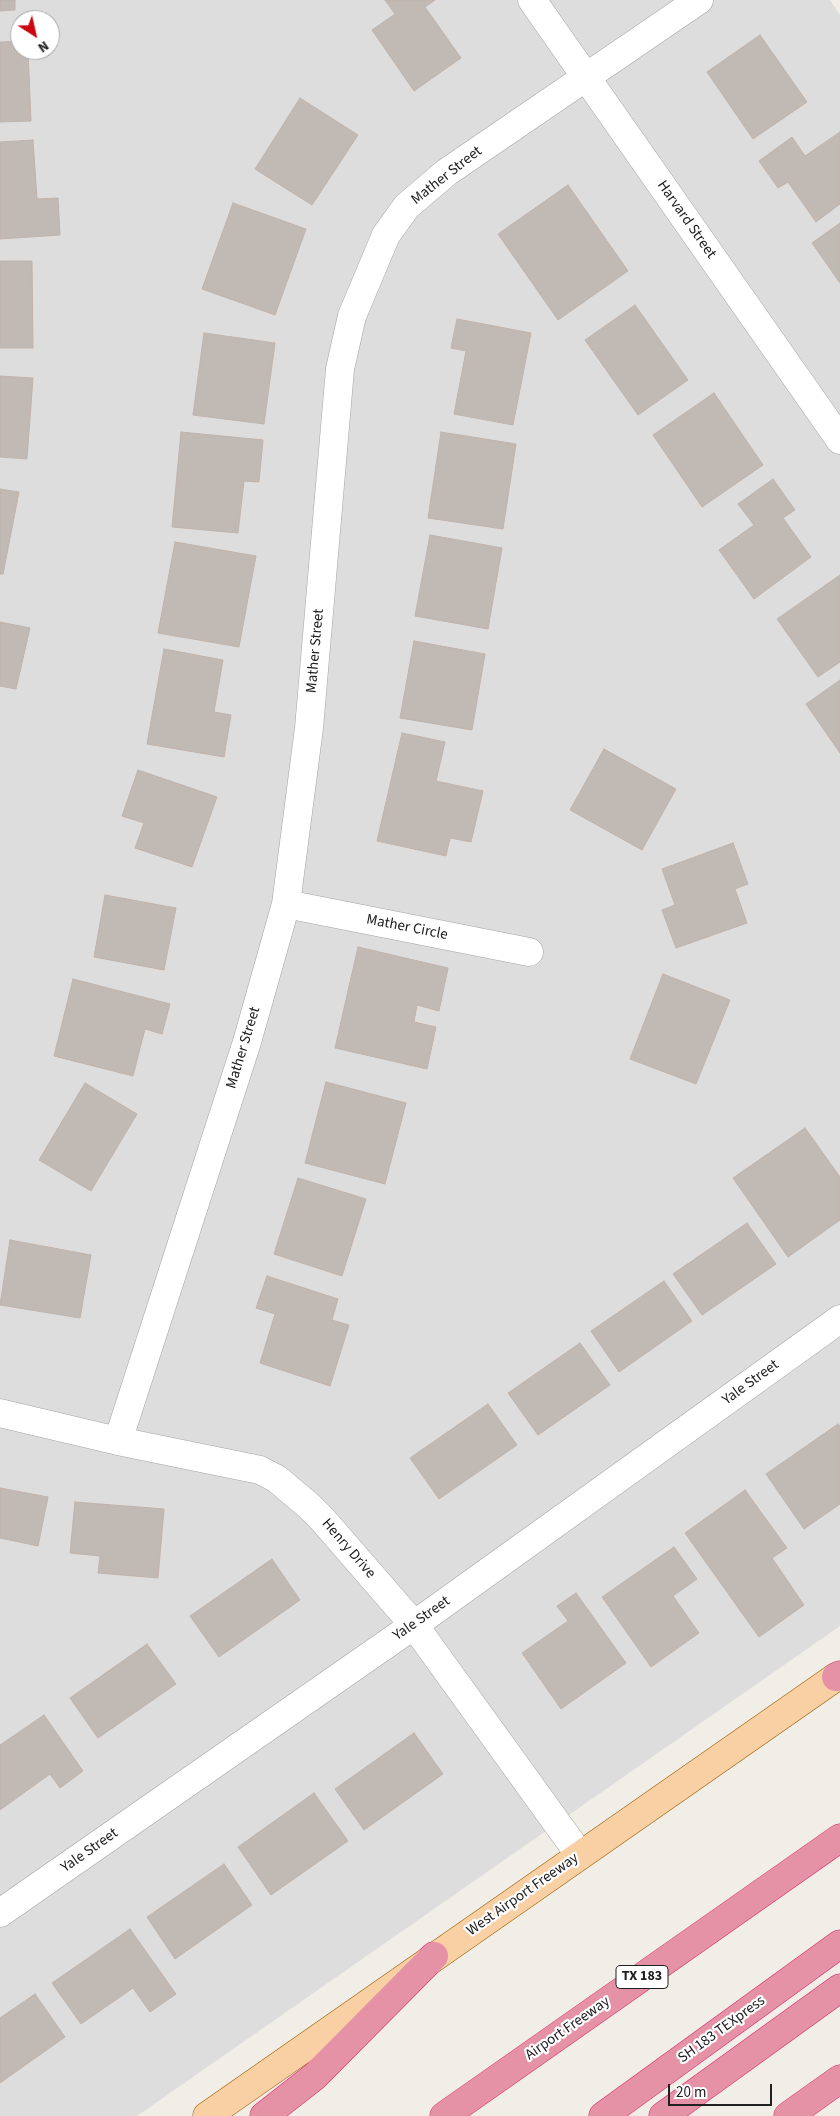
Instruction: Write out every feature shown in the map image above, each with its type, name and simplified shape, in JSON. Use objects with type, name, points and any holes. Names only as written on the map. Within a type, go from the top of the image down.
[{"type":"highway","name":"Airport Freeway","points":[[444,2116],[840,1838]]},
{"type":"highway","name":"SH 183 TEXpress","points":[[603,2116],[840,1944]]},
{"type":"highway","points":[[264,2116],[315,2076],[434,1956]]},
{"type":"highway","points":[[664,2116],[840,1988]]},
{"type":"highway","points":[[788,2116],[840,2079]]},
{"type":"main road","name":"West Airport Freeway","points":[[207,2116],[839,1675]]},
{"type":"street","name":"Harvard Street","points":[[532,0],[840,440]]},
{"type":"street","name":"Mather Street","points":[[118,1442],[247,1042],[286,904],[309,728],[340,369],[352,316],[386,235],[407,206],[447,172],[699,0]]},
{"type":"street","name":"Mather Circle","points":[[286,904],[529,952]]},
{"type":"street","name":"Yale Street","points":[[0,1914],[414,1626],[840,1319]]},
{"type":"street","name":"Henry Drive","points":[[0,1412],[118,1442],[260,1470],[277,1479],[316,1513],[414,1626],[580,1855]]},
{"type":"shaded area","points":[[0,0],[830,0],[840,15],[840,1626],[137,2116],[0,2116]]},
{"type":"building","points":[[0,0],[15,0],[15,10],[0,11]]},
{"type":"building","points":[[385,0],[435,0],[425,7],[461,58],[414,91],[372,30],[395,14]]},
{"type":"building","points":[[760,35],[807,102],[753,139],[707,72]]},
{"type":"building","points":[[0,42],[10,42],[10,60],[28,60],[31,121],[0,122]]},
{"type":"building","points":[[300,98],[358,135],[312,205],[255,169]]},
{"type":"building","points":[[840,132],[840,204],[816,222],[788,182],[778,188],[759,161],[792,137],[805,156]]},
{"type":"building","points":[[33,140],[37,199],[58,198],[60,235],[0,239],[0,142]]},
{"type":"building","points":[[568,185],[628,271],[558,320],[498,234]]},
{"type":"building","points":[[233,203],[306,229],[275,315],[202,289]]},
{"type":"building","points":[[840,223],[840,283],[812,243]]},
{"type":"building","points":[[0,261],[32,261],[33,348],[0,348]]},
{"type":"building","points":[[635,305],[688,380],[638,415],[585,340]]},
{"type":"building","points":[[457,319],[531,333],[513,425],[454,414],[466,351],[451,348]]},
{"type":"building","points":[[204,333],[275,343],[264,424],[193,415]]},
{"type":"building","points":[[0,376],[33,378],[27,459],[0,457]]},
{"type":"building","points":[[714,393],[763,465],[702,507],[653,435]]},
{"type":"building","points":[[181,432],[263,440],[259,482],[244,481],[238,533],[172,527]]},
{"type":"building","points":[[441,432],[516,444],[503,529],[428,518]]},
{"type":"building","points":[[773,479],[795,510],[783,518],[811,557],[754,599],[719,550],[754,525],[738,504]]},
{"type":"building","points":[[0,489],[19,492],[3,574],[0,574]]},
{"type":"building","points":[[430,535],[502,548],[488,629],[415,616]]},
{"type":"building","points":[[175,542],[256,556],[239,647],[158,633]]},
{"type":"building","points":[[840,575],[840,662],[818,677],[777,619]]},
{"type":"building","points":[[0,622],[30,628],[16,689],[0,686]]},
{"type":"building","points":[[414,641],[485,654],[472,730],[400,718]]},
{"type":"building","points":[[164,649],[223,660],[214,712],[231,715],[224,757],[147,744]]},
{"type":"building","points":[[840,680],[840,753],[806,704]]},
{"type":"building","points":[[402,733],[445,742],[436,781],[483,791],[471,842],[450,838],[446,856],[377,841]]},
{"type":"building","points":[[604,749],[676,789],[642,850],[570,810]]},
{"type":"building","points":[[138,770],[217,797],[192,867],[135,848],[144,823],[122,816]]},
{"type":"building","points":[[733,843],[748,884],[735,889],[747,923],[676,948],[662,910],[675,905],[662,869]]},
{"type":"building","points":[[105,895],[176,908],[164,970],[94,957]]},
{"type":"building","points":[[358,947],[448,968],[439,1011],[417,1005],[414,1022],[436,1027],[427,1069],[335,1048]]},
{"type":"building","points":[[663,974],[730,1000],[696,1084],[630,1059]]},
{"type":"building","points":[[73,979],[170,1004],[162,1034],[145,1029],[133,1076],[54,1056]]},
{"type":"building","points":[[326,1082],[406,1103],[385,1184],[305,1163]]},
{"type":"building","points":[[85,1083],[137,1114],[91,1191],[39,1160]]},
{"type":"building","points":[[805,1128],[840,1177],[840,1220],[788,1257],[733,1178]]},
{"type":"building","points":[[298,1178],[366,1199],[342,1276],[274,1254]]},
{"type":"building","points":[[747,1223],[776,1264],[702,1315],[673,1274]]},
{"type":"building","points":[[10,1240],[91,1255],[80,1318],[0,1305]]},
{"type":"building","points":[[267,1276],[338,1299],[332,1320],[349,1325],[330,1386],[260,1363],[275,1314],[256,1308]]},
{"type":"building","points":[[664,1281],[692,1321],[619,1372],[591,1331]]},
{"type":"building","points":[[580,1343],[610,1385],[538,1435],[508,1393]]},
{"type":"building","points":[[488,1404],[517,1445],[439,1499],[410,1458]]},
{"type":"building","points":[[838,1424],[840,1426],[840,1504],[804,1529],[766,1474]]},
{"type":"building","points":[[0,1488],[48,1497],[38,1546],[0,1538]]},
{"type":"building","points":[[745,1490],[787,1548],[772,1558],[804,1605],[759,1637],[685,1533]]},
{"type":"building","points":[[75,1502],[164,1509],[158,1578],[98,1573],[100,1556],[70,1553]]},
{"type":"building","points":[[674,1547],[697,1579],[673,1596],[699,1633],[651,1667],[602,1597]]},
{"type":"building","points":[[272,1559],[300,1600],[219,1657],[190,1616]]},
{"type":"building","points":[[576,1593],[626,1663],[561,1709],[522,1653],[568,1621],[557,1606]]},
{"type":"building","points":[[147,1644],[176,1684],[98,1738],[70,1698]]},
{"type":"building","points":[[44,1715],[83,1771],[60,1788],[50,1774],[0,1810],[0,1745]]},
{"type":"building","points":[[414,1733],[443,1774],[364,1830],[335,1789]]},
{"type":"building","points":[[314,1793],[348,1841],[271,1895],[238,1847]]},
{"type":"building","points":[[224,1864],[252,1905],[175,1959],[147,1917]]},
{"type":"building","points":[[130,1929],[176,1994],[150,2012],[133,1988],[81,2024],[52,1983]]},
{"type":"building","points":[[35,1994],[65,2037],[0,2083],[0,2018]]}]
